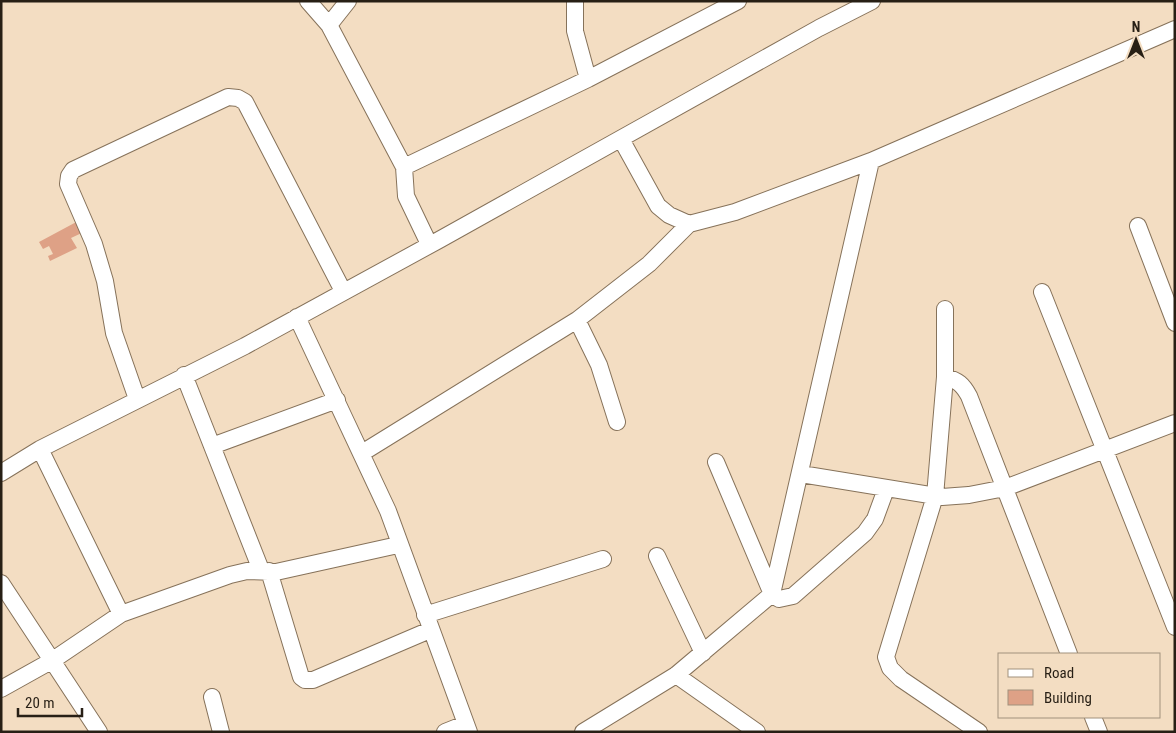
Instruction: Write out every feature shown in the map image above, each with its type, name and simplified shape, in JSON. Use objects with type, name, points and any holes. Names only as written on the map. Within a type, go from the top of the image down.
[{"type":"street","points":[[308,1],[329,25],[404,167],[406,196],[429,244]]},
{"type":"street","points":[[329,25],[348,1]]},
{"type":"street","points":[[575,1],[575,31],[588,79]]},
{"type":"street","points":[[404,167],[588,79],[738,1]]},
{"type":"street","points":[[1,473],[40,449],[297,317],[872,1]]},
{"type":"street","points":[[362,453],[577,320],[649,264],[689,224],[734,212],[872,162],[1175,29]]},
{"type":"street","points":[[137,399],[114,333],[105,281],[94,244],[68,184],[69,176],[73,170],[228,97],[238,98],[244,102],[343,291]]},
{"type":"street","points":[[621,138],[658,206],[669,215],[689,224]]},
{"type":"street","points":[[583,732],[676,675],[772,594],[872,162]]},
{"type":"street","points":[[1138,226],[1175,323]]},
{"type":"street","points":[[1042,292],[1175,627]]},
{"type":"street","points":[[945,309],[945,377],[936,496],[886,657],[890,668],[901,679],[979,732]]},
{"type":"street","points":[[297,317],[388,511],[398,545],[467,728],[445,732]]},
{"type":"street","points":[[577,320],[598,365],[618,422]]},
{"type":"street","points":[[184,375],[265,571],[302,677],[305,680],[313,680],[427,622],[603,559]]},
{"type":"street","points":[[945,377],[963,386],[969,396],[1069,653]]},
{"type":"street","points":[[212,446],[337,400]]},
{"type":"street","points":[[801,474],[936,496],[969,495],[1005,488],[1175,423]]},
{"type":"street","points":[[40,449],[121,614]]},
{"type":"street","points":[[716,462],[772,594],[778,599],[793,596],[865,533],[875,519],[886,488]]},
{"type":"street","points":[[1,689],[53,660],[121,614],[230,575],[265,571],[276,572],[398,545]]},
{"type":"street","points":[[657,556],[703,653]]},
{"type":"street","points":[[4,594],[53,660],[99,732]]},
{"type":"street","points":[[676,675],[757,732]]},
{"type":"street","points":[[212,697],[221,732]]},
{"type":"street","points":[[1093,718],[1099,732]]},
{"type":"building","points":[[80,220],[86,231],[71,238],[77,248],[50,261],[48,256],[53,254],[49,246],[43,249],[39,242]]}]
